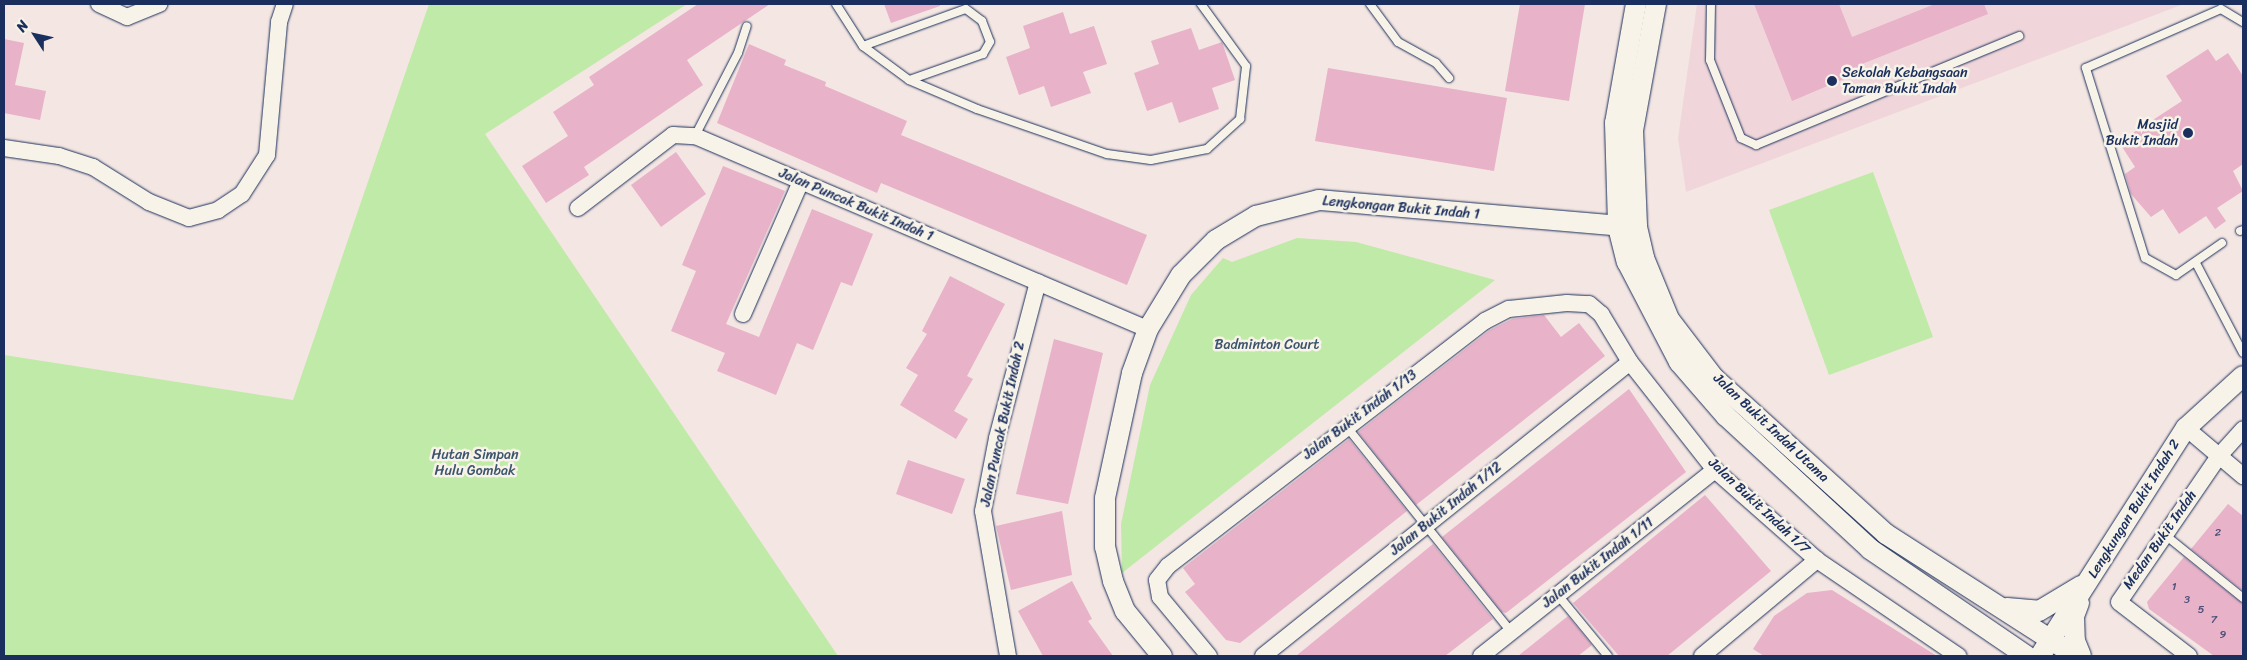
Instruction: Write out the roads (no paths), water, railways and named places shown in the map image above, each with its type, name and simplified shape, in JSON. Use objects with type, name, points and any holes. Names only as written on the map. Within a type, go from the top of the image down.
[{"type":"street","points":[[99,4],[127,17],[160,4]]},
{"type":"street","points":[[4,148],[59,156],[93,167],[149,202],[189,218],[218,210],[242,194],[267,155],[279,22],[286,4]]},
{"type":"street","name":"Jalan Bukit Indah Utama","points":[[1636,4],[1616,124],[1628,227],[1644,258],[1669,319],[1714,378],[1886,534],[1998,606],[2046,648],[2076,656]]},
{"type":"street","name":"Jalan Bukit Indah Utama","points":[[1656,4],[1633,130],[1627,262],[1679,362],[1726,416],[1870,549],[2027,656]]},
{"type":"street","name":"Jalan Puncak Bukit Indah 1","points":[[578,208],[673,135],[695,136],[1148,329]]},
{"type":"street","points":[[743,314],[802,181]]},
{"type":"street","name":"Lengkongan Bukit Indah 1","points":[[1162,656],[1125,611],[1105,546],[1111,460],[1132,373],[1148,329],[1181,275],[1216,240],[1256,216],[1319,200],[1628,227]]},
{"type":"street","name":"Jalan Puncak Bukit Indah 2","points":[[1008,656],[983,511],[1001,419],[1038,282]]},
{"type":"street","name":"Jalan Bukit Indah 1/13","points":[[1209,656],[1160,597],[1157,580],[1168,566],[1346,426],[1485,321],[1509,309],[1581,304],[1601,314]]},
{"type":"street","name":"Jalan Bukit Indah 1/7","points":[[1601,314],[1630,362],[1715,470],[1817,560],[1958,656]]},
{"type":"street","name":"Jalan Bukit Indah 1/12","points":[[1263,656],[1630,362]]},
{"type":"street","name":"Lengkungan Bukit Indah 2","points":[[2046,648],[2186,428],[2243,376]]},
{"type":"street","points":[[2186,428],[2243,476]]},
{"type":"street","name":"Medan Bukit Indah","points":[[2189,656],[2118,602],[2219,456],[2243,429]]},
{"type":"street","name":"Jalan Bukit Indah 1/11","points":[[1482,656],[1557,594],[1715,470]]},
{"type":"street","points":[[1710,654],[1817,560]]},
{"type":"street","points":[[1998,606],[2039,611],[2089,580]]},
{"type":"street","points":[[2081,656],[2075,641],[2074,616],[2089,580]]},
{"type":"lane","points":[[836,4],[863,46],[909,80],[1107,154],[1151,160],[1207,149],[1240,119],[1246,66],[1201,4]]},
{"type":"lane","points":[[1370,4],[1398,42],[1436,64],[1449,78]]},
{"type":"lane","points":[[1711,4],[1710,60],[1741,138],[1756,145],[2019,36]]},
{"type":"lane","points":[[863,46],[966,9],[982,21],[990,42],[983,54],[909,80]]},
{"type":"lane","points":[[2222,243],[2196,265],[2176,275],[2145,258],[2086,68],[2220,9],[2243,22]]},
{"type":"lane","points":[[695,136],[738,53],[747,26]]},
{"type":"lane","points":[[2196,265],[2243,353]]},
{"type":"lane","points":[[1346,426],[1511,632]]},
{"type":"lane","points":[[2164,534],[2243,598]]},
{"type":"lane","points":[[1557,594],[1608,656]]},
{"type":"place","name":"Sekolah Kebangsaan Taman Bukit Indah","points":[[1832,81]]},
{"type":"place","name":"Masjid Bukit Indah","points":[[2188,133]]},
{"type":"park label","name":"Badminton Court","points":[[1267,345]]},
{"type":"park label","name":"Hutan Simpan Hulu Gombak","points":[[475,464]]}]
